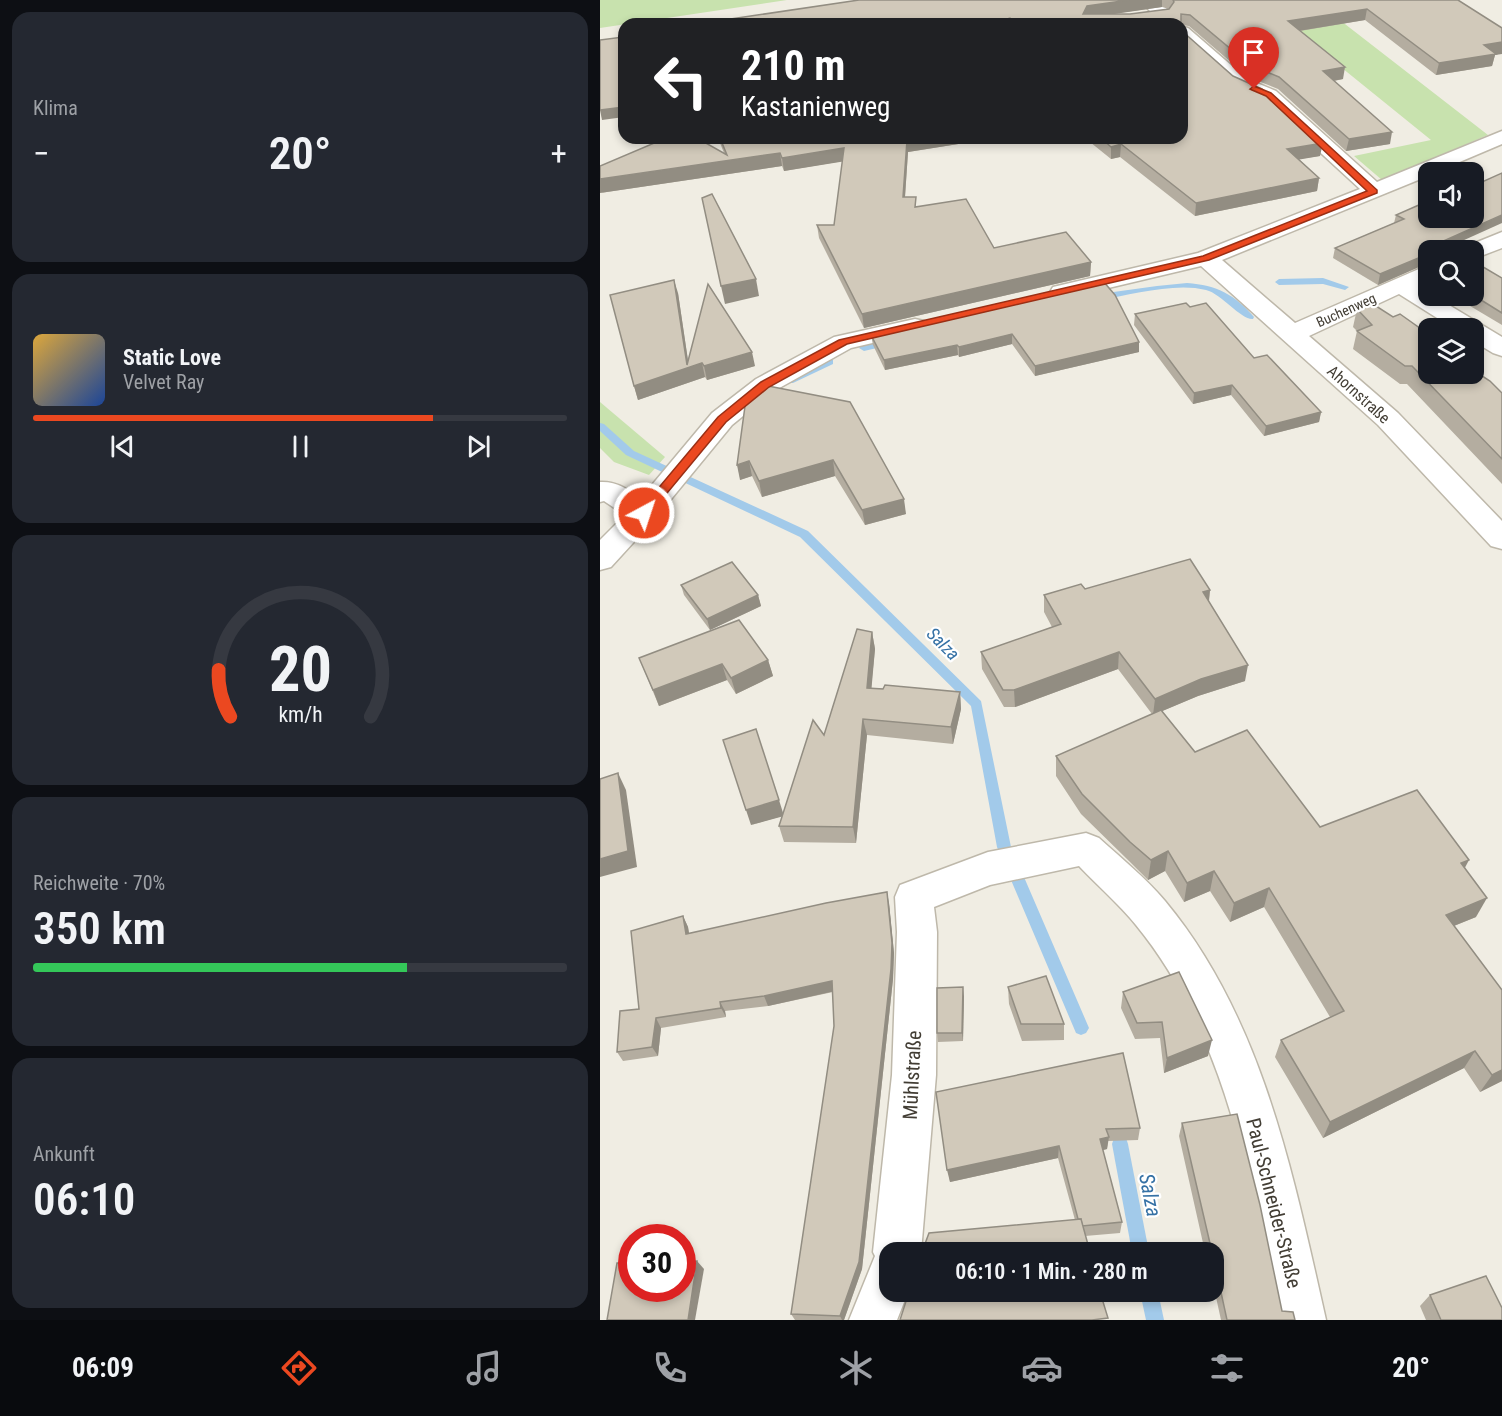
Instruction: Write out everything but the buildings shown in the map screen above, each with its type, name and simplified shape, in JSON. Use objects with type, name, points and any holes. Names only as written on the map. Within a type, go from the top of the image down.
[{"type":"street","points":[[1148,0],[1167,18]]},
{"type":"street","points":[[1141,17],[1154,18]]},
{"type":"street","points":[[1188,37],[1240,83],[1269,94],[1374,192]]},
{"type":"street","points":[[1045,296],[1206,258],[1374,192],[1502,137]]},
{"type":"street","points":[[1484,247],[1502,238]]},
{"type":"street","name":"Ahornstraße","points":[[1206,258],[1388,419],[1502,539]]},
{"type":"street","name":"Buchenweg","points":[[1292,334],[1418,277]]},
{"type":"street","points":[[1400,285],[1454,318]]},
{"type":"street","points":[[600,559],[687,464],[722,419],[765,385],[843,342],[935,321]]},
{"type":"street","points":[[1484,337],[1502,348]]},
{"type":"street","points":[[600,492],[609,491],[644,513]]},
{"type":"street","name":"Paul-Schneider-Straße","points":[[914,897],[988,869],[1086,849],[1150,912],[1192,971],[1227,1039],[1264,1150],[1302,1320]]},
{"type":"street","name":"Mühlstraße","points":[[898,1242],[914,1075],[917,932],[914,897]]},
{"type":"street","points":[[873,1320],[880,1302]]},
{"type":"green space","points":[[600,0],[787,0],[667,18],[618,18],[618,25],[600,28]]},
{"type":"green space","points":[[1258,0],[1314,0],[1488,135],[1424,162],[1418,162],[1418,165],[1382,180],[1354,156],[1431,140]]},
{"type":"green space","points":[[600,402],[665,457],[649,475],[614,462],[600,448]]},
{"type":"waterway","points":[[1279,282],[1323,281],[1345,287]]},
{"type":"waterway","points":[[1099,297],[1157,288],[1201,287],[1222,294],[1250,317]]},
{"type":"waterway","points":[[864,348],[887,343]]},
{"type":"waterway","points":[[790,381],[830,362]]},
{"type":"waterway","name":"Salza","points":[[600,426],[630,453],[804,534],[977,704],[1004,847],[1081,1028]]},
{"type":"waterway","name":"Salza","points":[[1120,1144],[1139,1242]]},
{"type":"waterway","name":"Salza","points":[[1151,1302],[1155,1320]]},
{"type":"route","points":[[644,513],[687,464],[722,419],[765,385],[843,342],[1206,258],[1374,192],[1269,94],[1254,89]]}]
